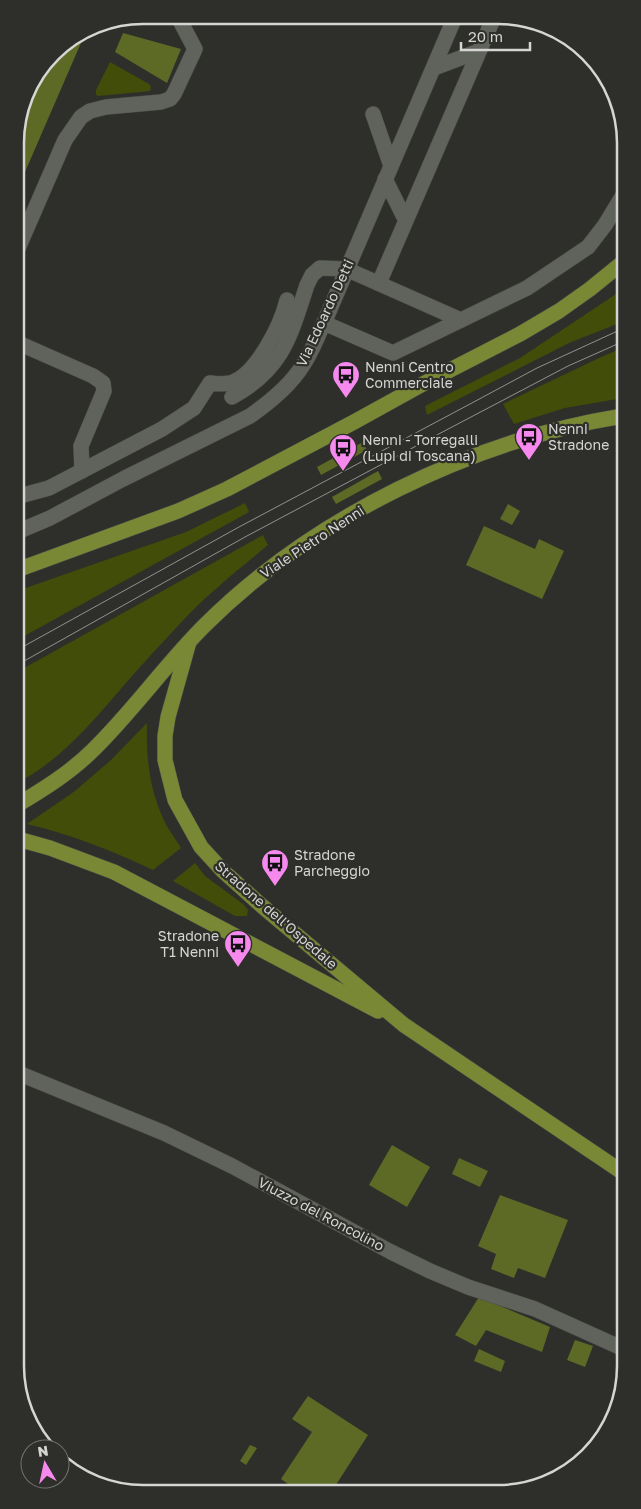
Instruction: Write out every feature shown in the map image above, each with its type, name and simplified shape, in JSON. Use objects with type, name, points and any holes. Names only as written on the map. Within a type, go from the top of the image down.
[{"type":"main road","points":[[24,567],[178,511],[227,489],[520,334],[559,311],[617,267]]},
{"type":"main road","name":"Viale Pietro Nenni","points":[[24,801],[52,784],[94,750],[189,642],[236,595],[287,556],[331,527],[373,502],[445,468],[523,439],[576,425],[617,417]]},
{"type":"main road","name":"Stradone dell'Ospedale","points":[[189,642],[175,688],[165,736],[165,753],[167,772],[180,812],[201,847],[262,906],[404,1025],[617,1169]]},
{"type":"main road","name":"Stradone dell'Ospedale","points":[[24,841],[85,860],[137,883],[404,1025]]},
{"type":"street","points":[[24,235],[65,140],[81,117],[90,111],[106,107],[156,104],[166,101],[174,94],[195,49],[182,24]]},
{"type":"street","name":"Via Edoardo Detti","points":[[24,527],[50,518],[123,479],[250,416],[268,403],[295,376],[304,365],[324,323],[452,24]]},
{"type":"street","points":[[379,283],[405,219],[491,24]]},
{"type":"street","points":[[434,68],[479,51]]},
{"type":"street","points":[[373,114],[388,172],[405,219]]},
{"type":"street","points":[[324,323],[393,353],[528,288],[588,247],[605,225],[617,205]]},
{"type":"street","points":[[232,396],[248,388],[284,349],[307,286],[314,272],[324,266],[346,269],[461,320]]},
{"type":"street","points":[[24,495],[49,488],[162,428],[194,408],[210,382],[229,383],[243,374],[266,348],[278,327],[287,300]]},
{"type":"street","points":[[24,345],[94,376],[105,386],[81,446],[82,471]]},
{"type":"street","name":"Viuzzo del Roncolino","points":[[24,1075],[164,1133],[206,1153],[430,1271],[468,1287],[535,1309],[617,1346]]},
{"type":"green space","points":[[110,62],[149,84],[151,87],[150,91],[96,95],[96,90]]},
{"type":"green space","points":[[617,293],[617,324],[569,343],[427,415],[425,406],[520,358]]},
{"type":"green space","points":[[617,350],[617,399],[565,408],[514,424],[503,404]]},
{"type":"green space","points":[[245,503],[249,512],[24,636],[24,589],[186,532]]},
{"type":"green space","points":[[263,535],[268,545],[190,613],[69,745],[36,772],[24,779],[24,668]]},
{"type":"green space","points":[[147,723],[148,759],[154,795],[165,822],[181,848],[153,870],[91,844],[27,824],[75,791],[111,760]]},
{"type":"green space","points":[[195,863],[205,876],[243,904],[248,910],[247,916],[235,916],[173,881]]},
{"type":"building","points":[[123,33],[181,49],[167,83],[115,52]]},
{"type":"building","points":[[82,41],[24,174],[26,119],[36,90],[48,70],[64,53]]},
{"type":"building","points":[[363,442],[367,450],[321,475],[317,467]]},
{"type":"building","points":[[378,471],[382,479],[336,504],[332,497]]},
{"type":"building","points":[[508,504],[520,511],[512,525],[500,519]]},
{"type":"building","points":[[484,526],[535,549],[539,539],[564,551],[542,599],[466,565]]},
{"type":"building","points":[[392,1145],[430,1167],[407,1207],[369,1185]]},
{"type":"building","points":[[459,1158],[488,1171],[480,1187],[452,1174]]},
{"type":"building","points":[[500,1195],[568,1220],[545,1278],[518,1268],[514,1278],[491,1269],[496,1254],[478,1246]]},
{"type":"building","points":[[479,1297],[550,1327],[542,1352],[486,1330],[476,1346],[455,1335]]},
{"type":"building","points":[[575,1340],[593,1346],[585,1367],[567,1360]]},
{"type":"building","points":[[479,1349],[505,1361],[501,1372],[474,1361]]},
{"type":"building","points":[[308,1396],[368,1435],[336,1485],[290,1485],[281,1479],[312,1432],[292,1419]]},
{"type":"building","points":[[250,1445],[257,1448],[246,1465],[240,1461]]},
{"type":"tram line","points":[[24,646],[239,527],[537,368],[617,331]]},
{"type":"tram line","points":[[24,661],[245,537],[568,366],[617,344]]},
{"type":"place","name":"Nenni Centro Commerciale","points":[[346,399]]},
{"type":"place","name":"Nenni Stradone","points":[[529,461]]},
{"type":"place","name":"Nenni - Torregalli (Lupi di Toscana)","points":[[343,472]]},
{"type":"place","name":"Stradone Parcheggio","points":[[275,887]]},
{"type":"place","name":"Stradone T1 Nenni","points":[[238,968]]}]
